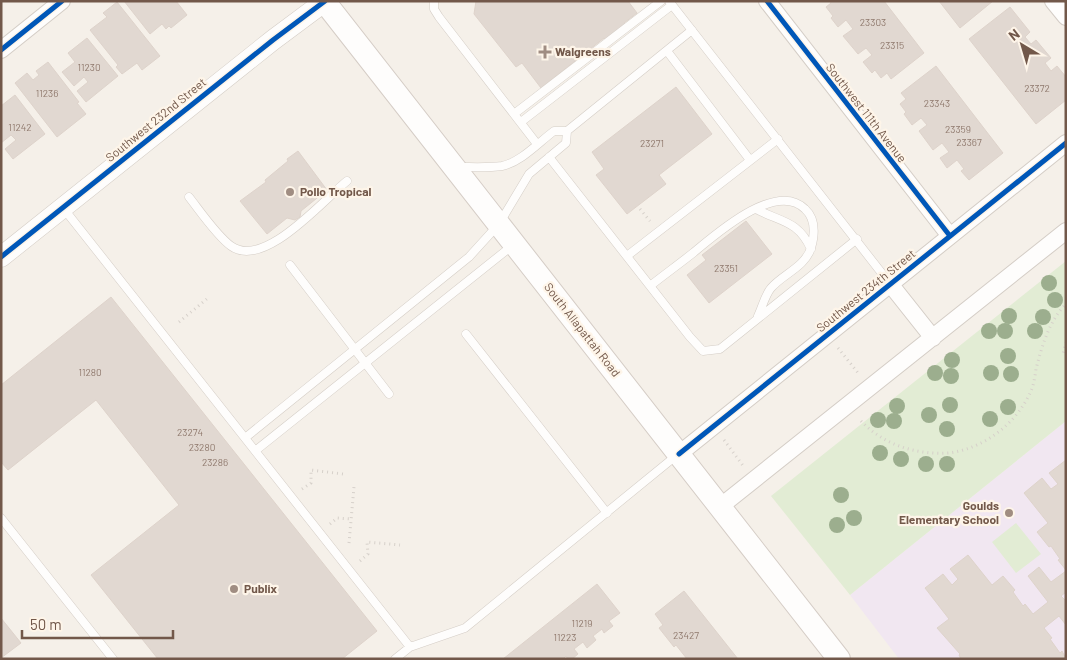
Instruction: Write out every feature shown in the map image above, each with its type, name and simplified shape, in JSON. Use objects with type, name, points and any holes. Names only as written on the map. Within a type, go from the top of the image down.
[{"type":"main road","name":"South Allapattah Road","points":[[324,1],[839,659]]},
{"type":"street","points":[[1,50],[62,1]]},
{"type":"street","name":"Southwest 232nd Street","points":[[1,257],[276,37],[324,1]]},
{"type":"street","name":"Southwest 111th Avenue","points":[[767,1],[950,236]]},
{"type":"street","points":[[1053,1],[1066,17]]},
{"type":"street","name":"Southwest 234th Street","points":[[679,454],[1066,143]]},
{"type":"street","points":[[720,506],[1066,231]]},
{"type":"street","points":[[891,284],[933,338]]},
{"type":"lane","points":[[434,1],[434,9],[439,17],[537,144]]},
{"type":"lane","points":[[514,114],[661,1]]},
{"type":"lane","points":[[521,122],[671,3],[891,284]]},
{"type":"lane","points":[[454,167],[500,166],[507,164],[522,156],[554,131],[567,131],[692,30]]},
{"type":"lane","points":[[667,50],[750,160]]},
{"type":"lane","points":[[245,438],[469,257],[499,224],[525,178],[566,144],[567,131]]},
{"type":"lane","points":[[627,256],[778,139]]},
{"type":"lane","points":[[549,157],[703,351],[720,349],[857,240]]},
{"type":"lane","points":[[189,197],[232,247],[247,252],[254,251],[279,239],[306,219],[330,194],[347,180]]},
{"type":"lane","points":[[650,286],[739,217],[756,209],[787,200],[800,204],[811,215],[814,224],[811,249],[797,267],[770,289],[758,318]]},
{"type":"lane","points":[[63,208],[410,647]]},
{"type":"lane","points":[[756,209],[764,214],[777,217],[794,227],[806,240],[811,249]]},
{"type":"lane","points":[[255,451],[514,244]]},
{"type":"lane","points":[[290,265],[389,394]]},
{"type":"lane","points":[[466,334],[607,513]]},
{"type":"lane","points":[[395,659],[410,647],[466,628],[679,454]]},
{"type":"lane","points":[[1,518],[114,659]]},
{"type":"path","points":[[640,208],[650,222]]},
{"type":"path","points":[[179,322],[208,298]]},
{"type":"path","points":[[861,421],[876,434],[895,445],[918,452],[945,455],[967,450],[986,441],[1019,412],[1032,390],[1046,334],[1066,304]]},
{"type":"path","points":[[1066,342],[1063,354],[1066,355]]},
{"type":"path","points":[[836,345],[861,376]]},
{"type":"path","points":[[720,435],[745,467]]},
{"type":"path","points":[[302,489],[311,483],[311,470],[343,474]]},
{"type":"path","points":[[349,542],[354,487]]},
{"type":"path","points":[[330,524],[337,518],[351,519]]},
{"type":"path","points":[[360,561],[368,554],[367,542],[400,545]]},
{"type":"shaded area","name":"Goulds Elementary School","points":[[1066,421],[1066,659],[899,659],[850,595]]},
{"type":"green space","points":[[1066,261],[1066,421],[850,595],[771,496]]},
{"type":"green space","points":[[1016,523],[1041,554],[1016,573],[992,542]]},
{"type":"building","points":[[124,1],[176,1],[187,15],[171,28],[169,26],[166,29],[162,24],[150,34]]},
{"type":"building","name":"Walgreens","points":[[476,1],[628,1],[637,13],[624,23],[626,26],[606,42],[604,38],[541,88],[522,63],[516,67],[474,14]]},
{"type":"building","points":[[830,1],[884,1],[924,53],[891,79],[887,73],[881,78],[875,70],[872,73],[863,62],[872,55],[866,48],[858,54],[843,36],[853,29],[846,20],[838,27],[831,18],[833,16],[826,7],[831,3]]},
{"type":"building","points":[[939,1],[993,1],[960,28]]},
{"type":"building","points":[[117,2],[160,56],[142,70],[137,63],[122,74],[116,67],[118,65],[90,30],[107,17],[103,13]]},
{"type":"building","points":[[1010,7],[1030,32],[1025,37],[1031,44],[1036,40],[1051,58],[1045,63],[1051,71],[1057,66],[1066,77],[1066,100],[1036,124],[969,39]]},
{"type":"building","points":[[87,38],[118,76],[86,102],[77,91],[88,82],[84,77],[74,86],[62,72],[75,62],[68,53]]},
{"type":"building","points":[[48,62],[86,114],[57,137],[15,83],[27,73],[33,80],[39,75],[36,71]]},
{"type":"building","points":[[936,66],[1003,153],[969,180],[961,171],[964,169],[957,160],[947,168],[940,158],[949,152],[942,143],[933,150],[919,131],[927,125],[921,118],[912,125],[900,104],[906,99],[901,93]]},
{"type":"building","points":[[676,87],[712,134],[659,175],[666,184],[627,214],[596,175],[604,169],[592,152]]},
{"type":"building","points":[[15,95],[45,134],[13,159],[5,149],[16,140],[11,135],[1,143],[1,106]]},
{"type":"building","name":"Pollo Tropical","points":[[298,151],[327,190],[301,211],[300,217],[295,220],[287,218],[267,234],[240,201],[266,182],[265,180]]},
{"type":"building","points":[[746,221],[772,254],[709,303],[687,275],[706,260],[702,255]]},
{"type":"building","points":[[111,297],[377,631],[342,659],[158,659],[91,575],[179,505],[96,400],[8,470],[1,462],[1,385]]},
{"type":"building","points":[[1066,460],[1066,570],[1051,546],[1049,547],[1037,532],[1048,523],[1024,493],[1042,478],[1051,489],[1058,484],[1049,473]]},
{"type":"building","points":[[968,555],[992,585],[1003,576],[1015,590],[1013,592],[1023,606],[1025,604],[1033,614],[1048,602],[1028,576],[1039,567],[1051,582],[1066,571],[1066,592],[1061,596],[1066,601],[1066,625],[1059,616],[1044,628],[1066,659],[961,659],[960,654],[937,628],[949,619],[925,588],[943,574],[952,585],[958,579],[950,569]]},
{"type":"building","points":[[597,584],[620,613],[609,621],[613,626],[604,633],[602,629],[593,636],[596,640],[587,648],[583,642],[574,649],[578,654],[572,659],[568,659],[566,656],[563,659],[503,659]]},
{"type":"building","points":[[684,591],[738,659],[687,659],[676,645],[674,647],[659,628],[663,625],[655,614]]},
{"type":"building","points":[[1,618],[21,643],[1,658]]},
{"type":"cycle path","points":[[1,50],[62,1]]},
{"type":"cycle path","points":[[1,257],[273,40],[325,1]]},
{"type":"cycle path","points":[[767,1],[950,236]]},
{"type":"cycle path","points":[[679,454],[1066,143]]},
{"type":"place","name":"Walgreens","points":[[545,52]]},
{"type":"place","name":"Pollo Tropical","points":[[290,192]]},
{"type":"place","name":"Goulds Elementary School","points":[[1009,513]]},
{"type":"place","name":"Publix","points":[[234,589]]}]
